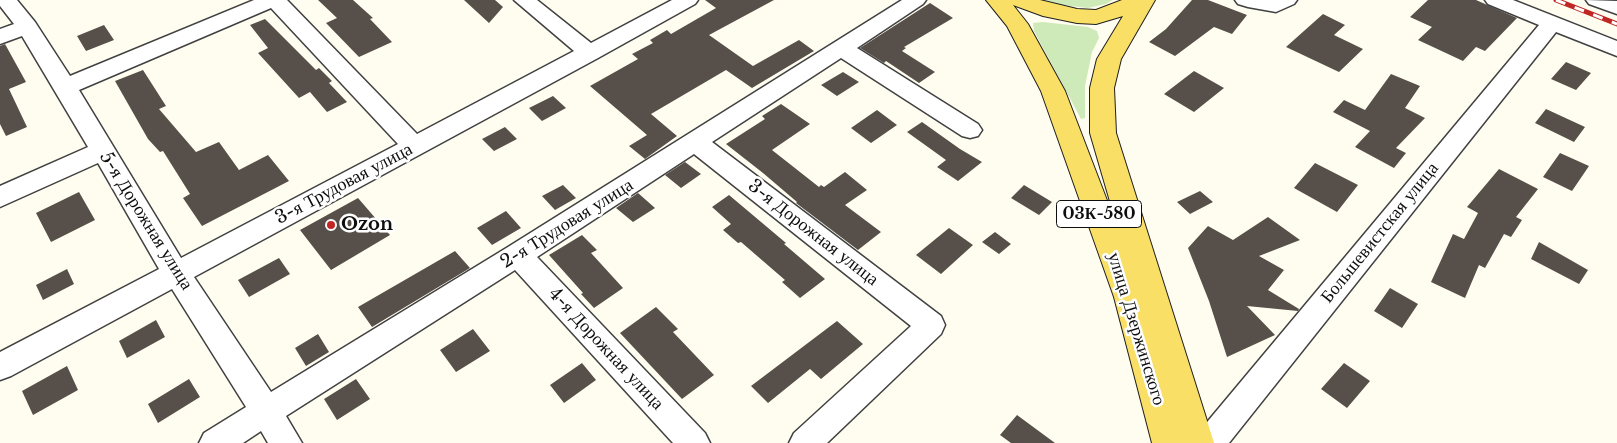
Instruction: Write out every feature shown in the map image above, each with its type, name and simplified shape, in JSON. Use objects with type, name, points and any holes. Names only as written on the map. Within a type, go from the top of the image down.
[{"type":"main road","name":"улица Дзержинского","points":[[997,0],[1017,24],[1053,91],[1084,170],[1129,297],[1169,443]]},
{"type":"main road","points":[[1019,0],[1051,11],[1077,16],[1096,17],[1110,14],[1142,0]]},
{"type":"main road","name":"улица Дзержинского","points":[[1142,0],[1110,59],[1102,88],[1103,134],[1197,443]]},
{"type":"street","name":"5-я Дорожная улица","points":[[6,0],[27,27],[65,87],[101,151],[176,274],[286,443]]},
{"type":"street","points":[[65,87],[274,0],[414,146]]},
{"type":"street","points":[[524,0],[590,52]]},
{"type":"street","name":"3-я Трудовая улица","points":[[0,367],[688,0]]},
{"type":"street","name":"2-я Трудовая улица","points":[[215,443],[518,255],[916,0]]},
{"type":"street","points":[[1245,0],[1276,6],[1287,0]]},
{"type":"street","points":[[1495,0],[1617,49]]},
{"type":"street","points":[[1596,0],[1617,8]]},
{"type":"street","name":"Большевистская улица","points":[[1209,443],[1552,23]]},
{"type":"street","points":[[0,37],[27,27]]},
{"type":"street","points":[[840,48],[970,130]]},
{"type":"street","name":"3-я Дорожная улица","points":[[696,142],[931,324],[805,443]]},
{"type":"street","points":[[0,197],[101,151]]},
{"type":"street","name":"4-я Дорожная улица","points":[[518,255],[694,443]]},
{"type":"green space","points":[[1045,0],[1113,0],[1106,4],[1088,8],[1061,5]]},
{"type":"green space","points":[[1043,22],[1088,27],[1097,31],[1099,38],[1092,52],[1085,86],[1085,118],[1081,119],[1034,31],[1033,23]]},
{"type":"building","points":[[318,0],[353,0],[373,18],[370,19],[392,42],[359,57],[326,23],[337,18]]},
{"type":"building","points":[[464,0],[495,0],[503,7],[489,23]]},
{"type":"building","points":[[705,0],[774,0],[709,35],[753,66],[799,40],[814,51],[752,88],[726,70],[651,114],[677,136],[645,159],[629,146],[647,135],[590,86],[638,59],[632,54],[653,43],[650,40],[667,30],[671,34],[716,8]]},
{"type":"building","points":[[1192,0],[1208,0],[1247,15],[1232,34],[1214,27],[1175,56],[1149,42],[1166,29]]},
{"type":"building","points":[[1428,0],[1476,0],[1517,18],[1485,51],[1476,47],[1463,61],[1418,40],[1432,27],[1410,17]]},
{"type":"building","points":[[930,3],[953,18],[904,47],[906,48],[902,51],[935,72],[919,83],[886,61],[884,63],[860,48]]},
{"type":"building","points":[[1323,14],[1345,25],[1334,35],[1363,49],[1339,72],[1286,47]]},
{"type":"building","points":[[265,19],[316,70],[319,68],[332,81],[329,83],[347,102],[327,112],[310,92],[299,98],[258,53],[268,48],[250,25]]},
{"type":"building","points":[[104,25],[114,40],[86,51],[77,36]]},
{"type":"building","points":[[5,44],[26,82],[9,89],[27,127],[6,136],[0,124],[0,46]]},
{"type":"building","points":[[1566,62],[1591,73],[1576,90],[1551,79]]},
{"type":"building","points":[[143,70],[166,106],[159,109],[196,152],[219,142],[239,170],[268,155],[289,181],[202,226],[183,198],[190,194],[163,151],[160,152],[148,139],[115,81]]},
{"type":"building","points":[[1194,71],[1224,88],[1194,112],[1164,94]]},
{"type":"building","points":[[843,72],[859,82],[837,96],[821,85]]},
{"type":"building","points":[[1391,74],[1420,86],[1405,108],[1425,118],[1396,148],[1406,153],[1394,168],[1355,147],[1370,131],[1333,112],[1344,100],[1365,110]]},
{"type":"building","points":[[553,96],[566,108],[542,121],[529,108]]},
{"type":"building","points":[[781,104],[810,124],[772,150],[819,187],[821,185],[824,187],[845,172],[867,190],[845,205],[881,232],[858,250],[796,203],[763,173],[726,144],[765,119],[762,116]]},
{"type":"building","points":[[1546,109],[1585,127],[1574,142],[1535,123]]},
{"type":"building","points":[[877,110],[897,125],[871,143],[851,128]]},
{"type":"building","points":[[922,122],[982,162],[958,181],[937,167],[946,160],[907,132]]},
{"type":"building","points":[[505,127],[517,139],[494,151],[482,139]]},
{"type":"building","points":[[1560,153],[1589,166],[1572,191],[1543,177]]},
{"type":"building","points":[[685,162],[701,174],[681,188],[665,175]]},
{"type":"building","points":[[1315,163],[1358,185],[1337,212],[1294,188]]},
{"type":"building","points":[[1499,169],[1538,189],[1516,217],[1522,220],[1511,237],[1504,234],[1485,268],[1479,265],[1465,298],[1431,282],[1453,234],[1464,239],[1478,213],[1467,207]]},
{"type":"building","points":[[563,185],[576,198],[555,210],[542,196]]},
{"type":"building","points":[[1024,185],[1052,202],[1039,215],[1011,198]]},
{"type":"building","points":[[1200,191],[1213,202],[1190,214],[1177,202]]},
{"type":"building","points":[[79,192],[95,220],[51,242],[36,213]]},
{"type":"building","points":[[638,193],[655,208],[633,222],[616,208]]},
{"type":"building","points":[[729,195],[825,279],[800,298],[782,282],[785,280],[741,242],[738,243],[723,230],[731,224],[712,207]]},
{"type":"building","points":[[358,198],[390,235],[331,270],[300,230]]},
{"type":"building","points":[[506,211],[521,228],[492,245],[477,228]]},
{"type":"building","points":[[1268,217],[1300,240],[1259,256],[1284,270],[1268,290],[1299,309],[1298,311],[1247,306],[1275,335],[1227,357],[1209,301],[1188,248],[1208,226],[1233,240]]},
{"type":"building","points":[[949,228],[973,245],[941,274],[916,255]]},
{"type":"building","points":[[995,232],[1011,244],[999,254],[982,242]]},
{"type":"building","points":[[582,235],[597,250],[591,253],[623,288],[594,308],[549,255]]},
{"type":"building","points":[[1539,242],[1588,270],[1579,284],[1531,259]]},
{"type":"building","points":[[455,251],[470,268],[372,327],[358,307]]},
{"type":"building","points":[[279,258],[290,274],[249,297],[238,280]]},
{"type":"building","points":[[67,269],[74,284],[43,300],[36,285]]},
{"type":"building","points":[[1390,288],[1418,304],[1402,328],[1374,311]]},
{"type":"building","points":[[656,307],[678,329],[673,332],[714,375],[682,399],[620,333]]},
{"type":"building","points":[[156,320],[165,337],[127,358],[119,341]]},
{"type":"building","points":[[837,321],[863,344],[821,379],[810,369],[768,403],[751,386]]},
{"type":"building","points":[[473,329],[490,351],[456,372],[440,350]]},
{"type":"building","points":[[318,334],[329,352],[306,366],[295,348]]},
{"type":"building","points":[[582,363],[596,380],[564,403],[550,385]]},
{"type":"building","points":[[1344,363],[1370,381],[1347,408],[1321,389]]},
{"type":"building","points":[[67,366],[78,390],[33,415],[22,391]]},
{"type":"building","points":[[189,379],[200,397],[158,423],[148,404]]},
{"type":"building","points":[[356,379],[370,399],[337,420],[324,399]]},
{"type":"building","points":[[1017,415],[1055,443],[1011,443],[1000,435]]},
{"type":"railway","points":[[1556,0],[1617,24]]},
{"type":"place","name":"Ozon","points":[[331,225]]}]
